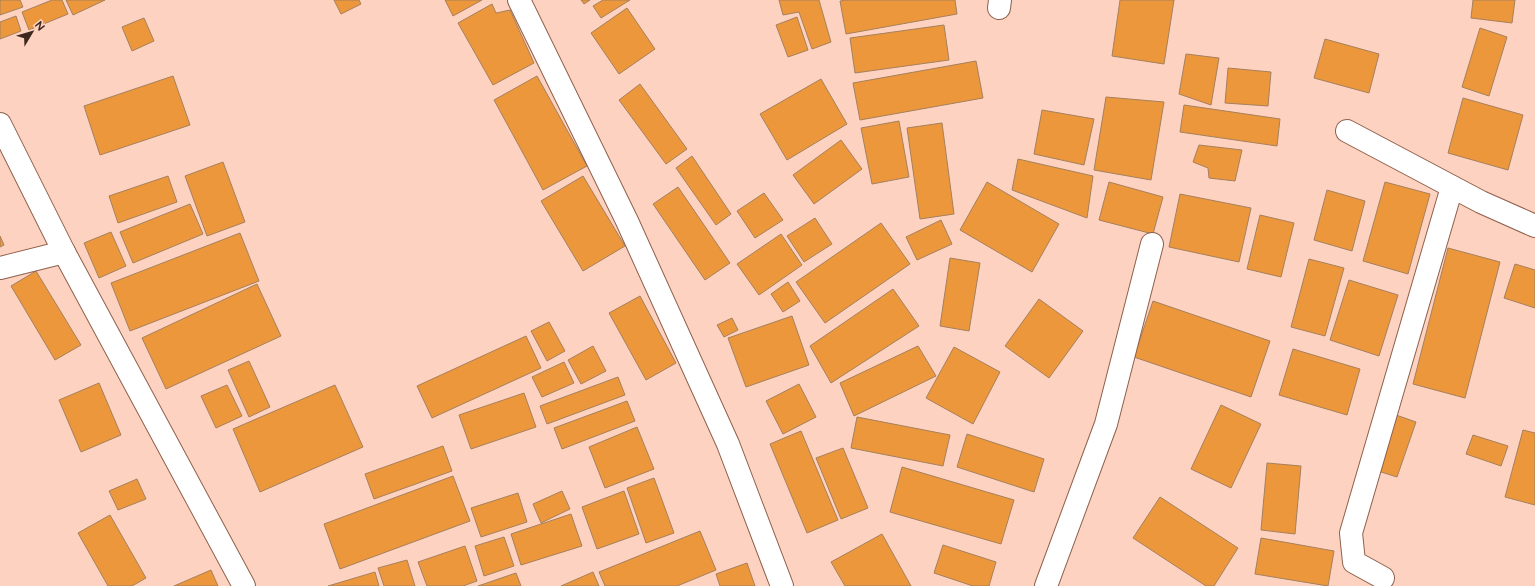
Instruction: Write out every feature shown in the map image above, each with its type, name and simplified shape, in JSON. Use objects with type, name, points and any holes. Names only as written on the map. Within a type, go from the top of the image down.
[{"type":"street","points":[[519,0],[627,221],[728,444],[782,586]]},
{"type":"street","points":[[0,124],[64,252],[244,586]]},
{"type":"street","points":[[1347,131],[1481,202],[1535,226]]},
{"type":"street","points":[[1383,578],[1354,562],[1351,533],[1452,186]]},
{"type":"street","points":[[1046,586],[1106,424],[1152,244]]},
{"type":"street","points":[[0,268],[64,252]]},
{"type":"building","points":[[0,0],[20,0],[23,7],[0,15]]},
{"type":"building","points":[[52,0],[62,0],[68,14],[29,30],[22,12]]},
{"type":"building","points":[[66,0],[105,0],[73,15]]},
{"type":"building","points":[[334,0],[359,0],[361,4],[341,14]]},
{"type":"building","points":[[445,0],[482,0],[453,16]]},
{"type":"building","points":[[581,0],[590,0],[584,4]]},
{"type":"building","points":[[603,0],[630,0],[601,18],[593,6]]},
{"type":"building","points":[[779,0],[819,0],[831,42],[812,49],[799,12],[783,15]]},
{"type":"building","points":[[955,0],[957,14],[846,34],[840,1]]},
{"type":"building","points":[[1120,0],[1174,0],[1164,64],[1112,56]]},
{"type":"building","points":[[1473,0],[1515,0],[1512,23],[1471,18]]},
{"type":"building","points":[[492,4],[496,13],[510,10],[534,63],[493,85],[458,23]]},
{"type":"building","points":[[627,8],[655,49],[619,74],[591,33]]},
{"type":"building","points":[[16,16],[21,31],[0,39],[0,22]]},
{"type":"building","points":[[797,17],[808,50],[788,57],[776,25]]},
{"type":"building","points":[[144,18],[154,41],[132,51],[122,27]]},
{"type":"building","points":[[944,25],[949,60],[855,73],[850,38]]},
{"type":"building","points":[[1480,28],[1507,37],[1489,96],[1462,87]]},
{"type":"building","points":[[1325,39],[1379,54],[1369,93],[1314,78]]},
{"type":"building","points":[[1186,54],[1219,58],[1211,105],[1179,94]]},
{"type":"building","points":[[976,61],[983,98],[860,120],[853,83]]},
{"type":"building","points":[[1228,68],[1271,72],[1268,106],[1225,103]]},
{"type":"building","points":[[173,76],[190,125],[100,155],[84,106]]},
{"type":"building","points":[[537,76],[587,166],[543,190],[494,100]]},
{"type":"building","points":[[821,79],[847,124],[787,160],[760,114]]},
{"type":"building","points":[[640,84],[687,149],[666,164],[619,100]]},
{"type":"building","points":[[1106,97],[1164,102],[1151,180],[1094,170]]},
{"type":"building","points":[[1463,98],[1523,115],[1508,170],[1448,153]]},
{"type":"building","points":[[1184,105],[1280,119],[1277,146],[1180,132]]},
{"type":"building","points":[[1042,110],[1094,119],[1084,165],[1034,154]]},
{"type":"building","points":[[899,121],[909,177],[872,184],[861,128]]},
{"type":"building","points":[[942,123],[954,214],[920,219],[907,128]]},
{"type":"building","points":[[841,140],[862,169],[814,204],[793,175]]},
{"type":"building","points":[[1199,145],[1242,150],[1235,181],[1209,178],[1208,168],[1193,162]]},
{"type":"building","points":[[692,156],[731,214],[716,225],[676,168]]},
{"type":"building","points":[[1018,159],[1093,176],[1087,218],[1012,190]]},
{"type":"building","points":[[223,162],[245,222],[207,236],[185,176]]},
{"type":"building","points":[[168,176],[177,202],[118,223],[109,196]]},
{"type":"building","points":[[583,176],[625,246],[583,271],[541,201]]},
{"type":"building","points":[[987,182],[1059,224],[1032,272],[960,230]]},
{"type":"building","points":[[1109,182],[1163,197],[1153,234],[1099,220]]},
{"type":"building","points":[[1385,182],[1430,194],[1408,274],[1363,261]]},
{"type":"building","points":[[678,187],[730,263],[705,280],[653,204]]},
{"type":"building","points":[[1327,190],[1365,201],[1352,251],[1314,240]]},
{"type":"building","points":[[764,193],[783,220],[755,238],[737,211]]},
{"type":"building","points":[[1180,194],[1251,208],[1239,262],[1169,247]]},
{"type":"building","points":[[190,204],[203,234],[133,263],[120,232]]},
{"type":"building","points":[[1260,215],[1294,223],[1281,277],[1247,269]]},
{"type":"building","points":[[815,218],[832,244],[804,262],[787,236]]},
{"type":"building","points":[[941,220],[952,244],[917,260],[906,237]]},
{"type":"building","points":[[881,223],[910,264],[825,323],[796,282]]},
{"type":"building","points":[[111,232],[126,266],[99,278],[84,243]]},
{"type":"building","points":[[240,233],[259,281],[130,331],[111,283]]},
{"type":"building","points":[[781,234],[802,265],[759,295],[737,264]]},
{"type":"building","points":[[0,236],[4,245],[0,247]]},
{"type":"building","points":[[1448,248],[1500,262],[1465,398],[1413,384]]},
{"type":"building","points":[[950,258],[980,263],[969,331],[940,326]]},
{"type":"building","points":[[1309,259],[1344,268],[1325,336],[1291,327]]},
{"type":"building","points":[[1515,264],[1535,270],[1535,308],[1504,298]]},
{"type":"building","points":[[36,271],[81,345],[55,360],[11,286]]},
{"type":"building","points":[[1349,280],[1398,295],[1379,356],[1330,340]]},
{"type":"building","points":[[788,282],[800,301],[783,312],[771,294]]},
{"type":"building","points":[[257,284],[281,336],[166,389],[142,338]]},
{"type":"building","points":[[893,289],[919,326],[831,383],[810,346]]},
{"type":"building","points":[[640,296],[676,363],[646,380],[609,313]]},
{"type":"building","points":[[1039,299],[1083,331],[1049,378],[1005,346]]},
{"type":"building","points":[[1153,301],[1270,341],[1251,397],[1134,357]]},
{"type":"building","points":[[792,316],[809,365],[746,387],[728,338]]},
{"type":"building","points":[[732,318],[738,330],[724,337],[717,325]]},
{"type":"building","points":[[549,322],[565,351],[547,361],[531,331]]},
{"type":"building","points":[[526,336],[541,368],[432,418],[417,386]]},
{"type":"building","points":[[593,346],[606,371],[581,384],[568,360]]},
{"type":"building","points":[[918,346],[936,376],[854,416],[840,383]]},
{"type":"building","points":[[954,347],[1000,372],[973,424],[926,398]]},
{"type":"building","points":[[1293,349],[1360,369],[1347,415],[1279,395]]},
{"type":"building","points":[[249,361],[270,407],[249,417],[228,370]]},
{"type":"building","points":[[564,362],[574,383],[542,397],[532,377]]},
{"type":"building","points":[[618,377],[625,395],[547,424],[540,406]]},
{"type":"building","points":[[99,383],[121,435],[81,452],[59,400]]},
{"type":"building","points":[[799,384],[816,417],[783,434],[766,401]]},
{"type":"building","points":[[227,385],[242,416],[216,428],[201,396]]},
{"type":"building","points":[[335,385],[363,447],[260,492],[233,429]]},
{"type":"building","points":[[524,393],[536,427],[471,449],[459,415]]},
{"type":"building","points":[[627,401],[635,421],[562,449],[554,428]]},
{"type":"building","points":[[1221,405],[1261,424],[1231,488],[1191,469]]},
{"type":"building","points":[[1396,415],[1416,422],[1397,477],[1378,471]]},
{"type":"building","points":[[857,417],[950,435],[943,466],[851,448]]},
{"type":"building","points":[[637,427],[654,469],[605,488],[589,447]]},
{"type":"building","points":[[1523,430],[1535,433],[1535,505],[1505,497]]},
{"type":"building","points":[[801,431],[838,520],[807,533],[770,444]]},
{"type":"building","points":[[967,434],[1044,459],[1034,492],[957,467]]},
{"type":"building","points":[[1473,435],[1508,446],[1501,466],[1466,454]]},
{"type":"building","points":[[443,446],[452,471],[374,499],[365,474]]},
{"type":"building","points":[[843,448],[868,508],[841,519],[816,458]]},
{"type":"building","points":[[1267,463],[1301,466],[1295,534],[1261,530]]},
{"type":"building","points":[[902,467],[1014,500],[1001,544],[890,512]]},
{"type":"building","points":[[453,476],[470,521],[340,569],[324,524]]},
{"type":"building","points":[[654,478],[674,533],[646,543],[627,488]]},
{"type":"building","points":[[137,479],[146,499],[118,510],[109,491]]},
{"type":"building","points":[[562,491],[570,509],[541,523],[533,504]]},
{"type":"building","points":[[624,491],[639,534],[597,549],[582,507]]},
{"type":"building","points":[[518,493],[527,522],[481,537],[471,508]]},
{"type":"building","points":[[1160,497],[1238,548],[1214,586],[1206,586],[1133,538]]},
{"type":"building","points":[[571,514],[582,546],[521,565],[511,534]]},
{"type":"building","points":[[110,515],[146,578],[132,586],[108,586],[78,533]]},
{"type":"building","points":[[700,531],[716,570],[677,586],[605,586],[599,572]]},
{"type":"building","points":[[882,534],[911,586],[845,586],[831,562]]},
{"type":"building","points":[[504,537],[514,566],[484,576],[475,546]]},
{"type":"building","points":[[1261,538],[1334,551],[1328,586],[1255,574]]},
{"type":"building","points":[[943,545],[996,562],[989,586],[973,586],[934,573]]},
{"type":"building","points":[[465,546],[477,581],[463,586],[427,586],[418,562]]},
{"type":"building","points":[[407,560],[415,586],[384,586],[378,568]]},
{"type":"building","points":[[747,563],[755,586],[720,586],[716,574]]},
{"type":"building","points":[[211,570],[218,586],[174,586]]},
{"type":"building","points":[[375,572],[379,586],[328,586]]},
{"type":"building","points":[[593,572],[599,586],[561,586]]},
{"type":"building","points":[[516,573],[521,586],[478,586]]}]
